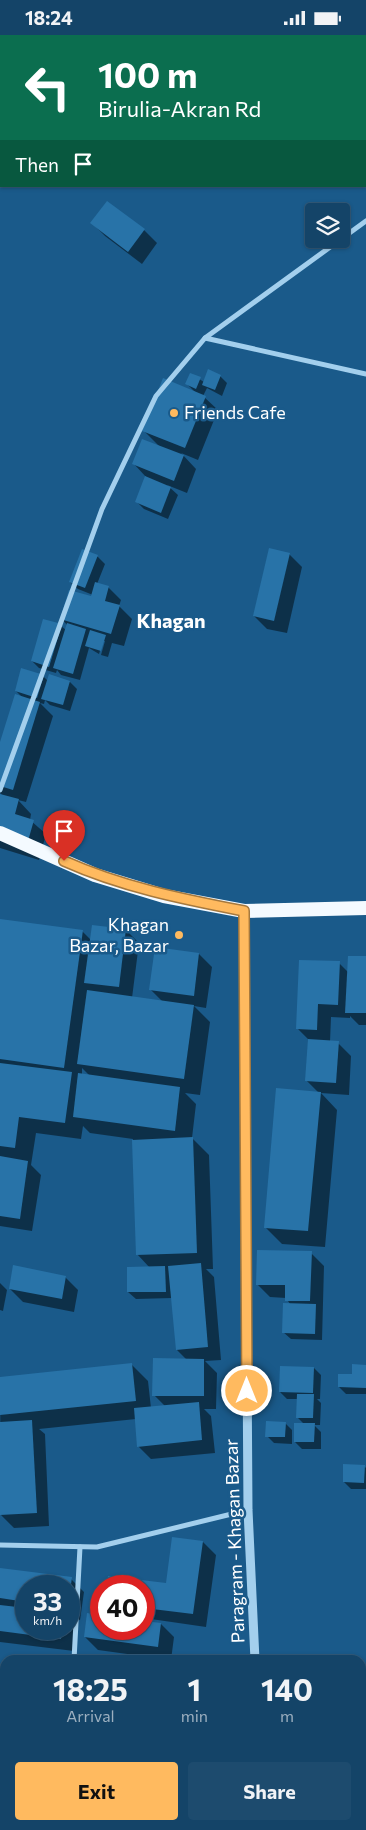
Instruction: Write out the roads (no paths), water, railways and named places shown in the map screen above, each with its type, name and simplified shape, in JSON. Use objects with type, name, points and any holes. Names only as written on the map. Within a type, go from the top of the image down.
[{"type":"highway","points":[[0,833],[95,875],[164,896],[244,911],[366,908]]},
{"type":"street","points":[[0,790],[102,509],[156,396],[205,338],[366,221]]},
{"type":"street","points":[[205,338],[366,374]]},
{"type":"street","name":"Paragram - Khagan Bazar","points":[[244,911],[248,1510],[255,1655]]},
{"type":"street","points":[[0,1545],[97,1547],[248,1510]]},
{"type":"street","points":[[74,1655],[80,1547]]},
{"type":"place","name":"Friends Cafe","points":[[174,413]]},
{"type":"place","name":"Khagan Bazar, Bazar","points":[[179,935]]},
{"type":"district","name":"Khagan","points":[[171,621]]}]
